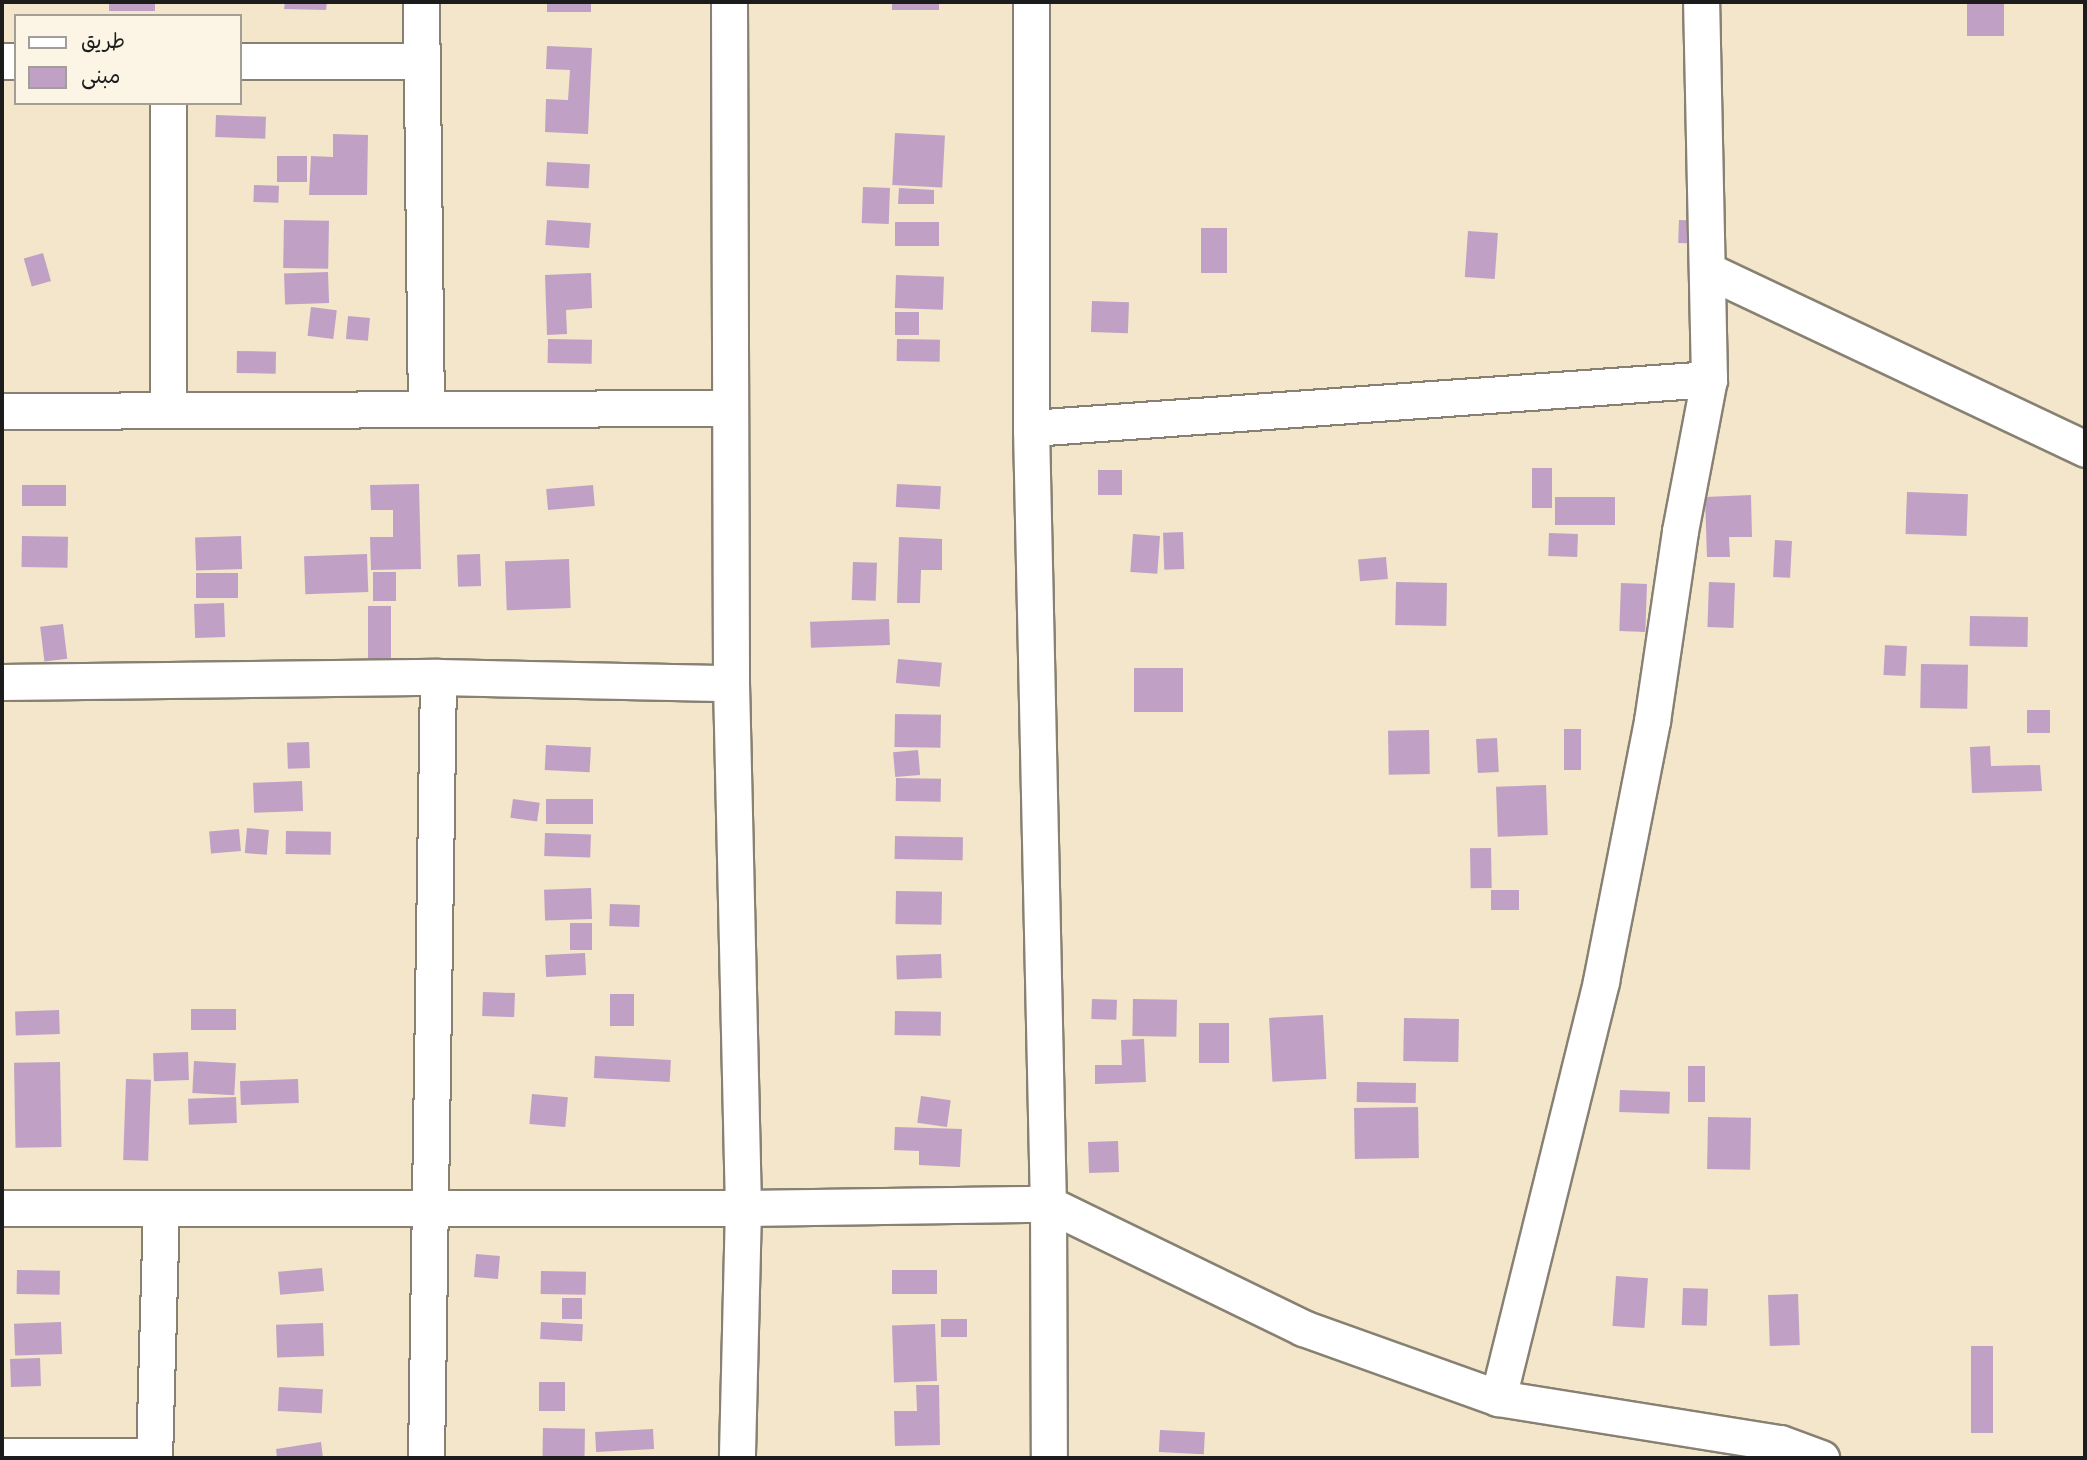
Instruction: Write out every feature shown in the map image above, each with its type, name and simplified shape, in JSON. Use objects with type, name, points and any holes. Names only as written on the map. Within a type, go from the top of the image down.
[{"type":"street","points":[[421,2],[426,409]]},
{"type":"street","points":[[729,2],[731,683],[743,1208],[737,1458]]},
{"type":"street","points":[[1031,2],[1031,428],[1048,1204],[1049,1458]]},
{"type":"street","points":[[1497,1398],[1601,981],[1652,721],[1680,531],[1709,379],[1709,271],[1700,2]]},
{"type":"street","points":[[242,61],[422,61]]},
{"type":"street","points":[[167,105],[167,410]]},
{"type":"street","points":[[1709,271],[2085,449]]},
{"type":"street","points":[[1031,428],[1709,379]]},
{"type":"street","points":[[2,411],[730,408]]},
{"type":"street","points":[[2,682],[438,677],[731,683]]},
{"type":"street","points":[[426,1458],[438,677]]},
{"type":"street","points":[[2,1208],[743,1208],[1048,1204],[1303,1328],[1497,1398],[1780,1443],[1821,1458]]},
{"type":"street","points":[[2,1456],[154,1457],[161,1209]]},
{"type":"building","points":[[109,2],[155,2],[155,11],[109,11]]},
{"type":"building","points":[[285,2],[327,2],[326,10],[284,9]]},
{"type":"building","points":[[547,2],[591,2],[591,12],[547,12]]},
{"type":"building","points":[[892,2],[939,2],[939,10],[892,10]]},
{"type":"building","points":[[1967,2],[2004,2],[2004,36],[1967,36]]},
{"type":"building","points":[[547,46],[592,48],[588,134],[545,132],[546,99],[568,100],[570,70],[546,69]]},
{"type":"building","points":[[216,115],[266,117],[265,139],[215,137]]},
{"type":"building","points":[[895,133],[945,136],[942,188],[892,185]]},
{"type":"building","points":[[333,134],[368,135],[367,195],[309,195],[311,156],[333,157]]},
{"type":"building","points":[[277,156],[307,156],[307,182],[277,182]]},
{"type":"building","points":[[547,162],[590,164],[589,188],[546,186]]},
{"type":"building","points":[[254,185],[279,186],[278,203],[253,202]]},
{"type":"building","points":[[863,187],[890,188],[889,224],[862,223]]},
{"type":"building","points":[[899,188],[934,190],[934,204],[898,204]]},
{"type":"building","points":[[284,220],[329,221],[328,269],[283,268]]},
{"type":"building","points":[[547,220],[591,223],[589,248],[545,245]]},
{"type":"building","points":[[1679,220],[1704,221],[1703,244],[1678,243]]},
{"type":"building","points":[[895,222],[939,222],[939,246],[895,246]]},
{"type":"building","points":[[1201,228],[1227,228],[1227,273],[1201,273]]},
{"type":"building","points":[[1468,231],[1498,233],[1495,279],[1465,277]]},
{"type":"building","points":[[43,253],[51,281],[32,286],[24,259]]},
{"type":"building","points":[[328,272],[329,303],[285,305],[284,274]]},
{"type":"building","points":[[591,273],[592,308],[566,310],[567,334],[547,335],[545,275]]},
{"type":"building","points":[[896,275],[944,277],[943,310],[895,308]]},
{"type":"building","points":[[1092,301],[1129,302],[1128,333],[1091,332]]},
{"type":"building","points":[[311,307],[337,310],[333,339],[307,336]]},
{"type":"building","points":[[895,312],[919,312],[919,335],[895,335]]},
{"type":"building","points":[[348,316],[370,318],[368,341],[346,339]]},
{"type":"building","points":[[548,339],[592,340],[592,364],[548,363]]},
{"type":"building","points":[[897,339],[940,340],[940,362],[897,361]]},
{"type":"building","points":[[237,351],[276,352],[276,374],[237,373]]},
{"type":"building","points":[[1532,468],[1552,468],[1552,508],[1532,508]]},
{"type":"building","points":[[1098,470],[1122,470],[1122,495],[1098,495]]},
{"type":"building","points":[[419,484],[421,569],[371,570],[370,537],[393,537],[393,510],[371,510],[370,485]]},
{"type":"building","points":[[897,484],[941,486],[940,509],[896,507]]},
{"type":"building","points":[[22,485],[66,485],[66,506],[22,506]]},
{"type":"building","points":[[593,485],[595,506],[548,510],[546,489]]},
{"type":"building","points":[[1907,492],[1968,494],[1966,536],[1906,534]]},
{"type":"building","points":[[1751,495],[1752,537],[1729,537],[1730,557],[1707,557],[1705,497]]},
{"type":"building","points":[[1555,497],[1615,497],[1615,525],[1555,525]]},
{"type":"building","points":[[1183,532],[1184,569],[1164,570],[1163,533]]},
{"type":"building","points":[[1549,533],[1578,534],[1577,557],[1548,556]]},
{"type":"building","points":[[1133,534],[1160,536],[1157,574],[1130,572]]},
{"type":"building","points":[[22,536],[68,537],[67,568],[21,567]]},
{"type":"building","points":[[241,536],[242,569],[196,571],[195,538]]},
{"type":"building","points":[[899,537],[942,539],[942,570],[921,570],[920,603],[897,603]]},
{"type":"building","points":[[1775,540],[1792,541],[1790,578],[1773,577]]},
{"type":"building","points":[[367,554],[368,592],[305,594],[304,556]]},
{"type":"building","points":[[480,554],[481,586],[458,587],[457,555]]},
{"type":"building","points":[[1386,557],[1388,579],[1360,581],[1358,559]]},
{"type":"building","points":[[569,559],[571,608],[507,610],[505,561]]},
{"type":"building","points":[[853,562],[877,563],[876,601],[852,600]]},
{"type":"building","points":[[373,572],[396,572],[396,601],[373,601]]},
{"type":"building","points":[[196,573],[238,573],[238,598],[196,598]]},
{"type":"building","points":[[1396,582],[1447,583],[1446,626],[1395,625]]},
{"type":"building","points":[[1709,582],[1735,583],[1733,628],[1707,627]]},
{"type":"building","points":[[1621,583],[1647,584],[1645,632],[1619,631]]},
{"type":"building","points":[[224,603],[225,637],[195,638],[194,604]]},
{"type":"building","points":[[368,606],[391,606],[391,661],[368,661]]},
{"type":"building","points":[[1970,616],[2028,617],[2027,647],[1969,646]]},
{"type":"building","points":[[889,619],[890,645],[811,648],[810,622]]},
{"type":"building","points":[[63,624],[67,659],[44,662],[40,627]]},
{"type":"building","points":[[1885,645],[1907,646],[1905,676],[1883,675]]},
{"type":"building","points":[[898,659],[942,663],[940,687],[896,683]]},
{"type":"building","points":[[1921,664],[1968,665],[1967,709],[1920,708]]},
{"type":"building","points":[[1134,668],[1183,668],[1183,712],[1134,712]]},
{"type":"building","points":[[2027,710],[2050,710],[2050,733],[2027,733]]},
{"type":"building","points":[[895,714],[941,715],[940,748],[894,747]]},
{"type":"building","points":[[1564,729],[1581,729],[1581,770],[1564,770]]},
{"type":"building","points":[[1429,730],[1430,774],[1389,775],[1388,731]]},
{"type":"building","points":[[1497,738],[1499,772],[1478,773],[1476,739]]},
{"type":"building","points":[[309,742],[310,768],[288,769],[287,743]]},
{"type":"building","points":[[546,745],[591,747],[590,772],[545,770]]},
{"type":"building","points":[[1990,746],[1991,766],[2040,765],[2042,791],[1972,793],[1970,747]]},
{"type":"building","points":[[918,750],[920,775],[895,777],[893,752]]},
{"type":"building","points":[[896,778],[941,779],[941,802],[896,801]]},
{"type":"building","points":[[302,781],[303,811],[254,813],[253,783]]},
{"type":"building","points":[[1546,785],[1548,835],[1498,837],[1496,787]]},
{"type":"building","points":[[513,799],[540,803],[537,822],[510,818]]},
{"type":"building","points":[[546,799],[593,799],[593,824],[546,824]]},
{"type":"building","points":[[247,828],[269,830],[267,855],[245,853]]},
{"type":"building","points":[[239,829],[241,851],[211,854],[209,832]]},
{"type":"building","points":[[286,831],[331,832],[331,855],[286,854]]},
{"type":"building","points":[[545,833],[591,835],[590,858],[544,856]]},
{"type":"building","points":[[895,836],[963,837],[963,860],[895,859]]},
{"type":"building","points":[[1470,848],[1491,848],[1492,888],[1471,888]]},
{"type":"building","points":[[591,888],[592,919],[545,921],[544,890]]},
{"type":"building","points":[[1491,890],[1519,890],[1519,910],[1491,910]]},
{"type":"building","points":[[896,891],[942,892],[941,925],[895,924]]},
{"type":"building","points":[[610,904],[640,905],[639,927],[609,926]]},
{"type":"building","points":[[570,923],[592,923],[592,950],[570,950]]},
{"type":"building","points":[[585,953],[586,975],[546,977],[545,955]]},
{"type":"building","points":[[941,954],[942,978],[897,980],[896,956]]},
{"type":"building","points":[[483,992],[515,993],[514,1017],[482,1016]]},
{"type":"building","points":[[610,994],[634,994],[634,1026],[610,1026]]},
{"type":"building","points":[[1092,999],[1117,1000],[1116,1020],[1091,1019]]},
{"type":"building","points":[[1133,999],[1177,1000],[1176,1037],[1132,1036]]},
{"type":"building","points":[[191,1009],[236,1009],[236,1030],[191,1030]]},
{"type":"building","points":[[59,1010],[60,1034],[16,1036],[15,1012]]},
{"type":"building","points":[[895,1011],[941,1012],[941,1036],[895,1035]]},
{"type":"building","points":[[1323,1015],[1326,1079],[1272,1082],[1269,1018]]},
{"type":"building","points":[[1404,1018],[1459,1019],[1458,1062],[1403,1061]]},
{"type":"building","points":[[1199,1023],[1229,1023],[1229,1063],[1199,1063]]},
{"type":"building","points":[[1144,1039],[1146,1082],[1095,1084],[1095,1065],[1122,1065],[1121,1040]]},
{"type":"building","points":[[188,1052],[189,1080],[154,1081],[153,1053]]},
{"type":"building","points":[[595,1056],[671,1060],[670,1082],[594,1078]]},
{"type":"building","points":[[194,1061],[236,1063],[234,1095],[192,1093]]},
{"type":"building","points":[[60,1062],[61,1147],[15,1148],[14,1063]]},
{"type":"building","points":[[1688,1066],[1705,1066],[1705,1102],[1688,1102]]},
{"type":"building","points":[[126,1079],[151,1080],[148,1161],[123,1160]]},
{"type":"building","points":[[298,1079],[299,1103],[241,1105],[240,1081]]},
{"type":"building","points":[[1357,1082],[1416,1083],[1416,1103],[1357,1102]]},
{"type":"building","points":[[1620,1090],[1670,1092],[1669,1114],[1619,1112]]},
{"type":"building","points":[[532,1094],[568,1097],[565,1127],[529,1124]]},
{"type":"building","points":[[921,1096],[951,1100],[947,1127],[917,1123]]},
{"type":"building","points":[[236,1097],[237,1123],[189,1125],[188,1099]]},
{"type":"building","points":[[1418,1107],[1419,1158],[1355,1159],[1354,1108]]},
{"type":"building","points":[[1708,1117],[1751,1118],[1750,1170],[1707,1169]]},
{"type":"building","points":[[895,1127],[962,1129],[960,1167],[919,1165],[919,1151],[894,1150]]},
{"type":"building","points":[[1118,1141],[1119,1172],[1089,1173],[1088,1142]]},
{"type":"building","points":[[476,1254],[500,1256],[498,1279],[474,1277]]},
{"type":"building","points":[[322,1268],[324,1291],[280,1295],[278,1272]]},
{"type":"building","points":[[17,1270],[60,1271],[60,1295],[17,1294]]},
{"type":"building","points":[[892,1270],[937,1270],[937,1294],[892,1294]]},
{"type":"building","points":[[541,1271],[586,1272],[586,1295],[541,1294]]},
{"type":"building","points":[[1616,1276],[1648,1278],[1644,1328],[1613,1326]]},
{"type":"building","points":[[1683,1288],[1708,1289],[1707,1326],[1682,1325]]},
{"type":"building","points":[[1798,1294],[1800,1345],[1770,1346],[1768,1295]]},
{"type":"building","points":[[562,1298],[582,1298],[582,1319],[562,1319]]},
{"type":"building","points":[[941,1319],[967,1319],[967,1337],[941,1337]]},
{"type":"building","points":[[61,1322],[62,1354],[15,1356],[14,1324]]},
{"type":"building","points":[[541,1322],[583,1324],[582,1341],[540,1339]]},
{"type":"building","points":[[323,1323],[324,1356],[277,1358],[276,1325]]},
{"type":"building","points":[[935,1324],[937,1381],[894,1382],[892,1326]]},
{"type":"building","points":[[1971,1346],[1993,1346],[1993,1433],[1971,1433]]},
{"type":"building","points":[[40,1358],[41,1386],[11,1387],[10,1359]]},
{"type":"building","points":[[539,1382],[565,1382],[565,1411],[539,1411]]},
{"type":"building","points":[[916,1385],[939,1385],[940,1445],[895,1446],[894,1411],[917,1411]]},
{"type":"building","points":[[279,1387],[323,1389],[322,1413],[278,1411]]},
{"type":"building","points":[[543,1428],[585,1429],[584,1458],[542,1458]]},
{"type":"building","points":[[653,1429],[654,1449],[596,1452],[595,1432]]},
{"type":"building","points":[[1160,1430],[1205,1432],[1204,1454],[1159,1452]]},
{"type":"building","points":[[321,1442],[323,1458],[277,1458],[276,1449]]}]
